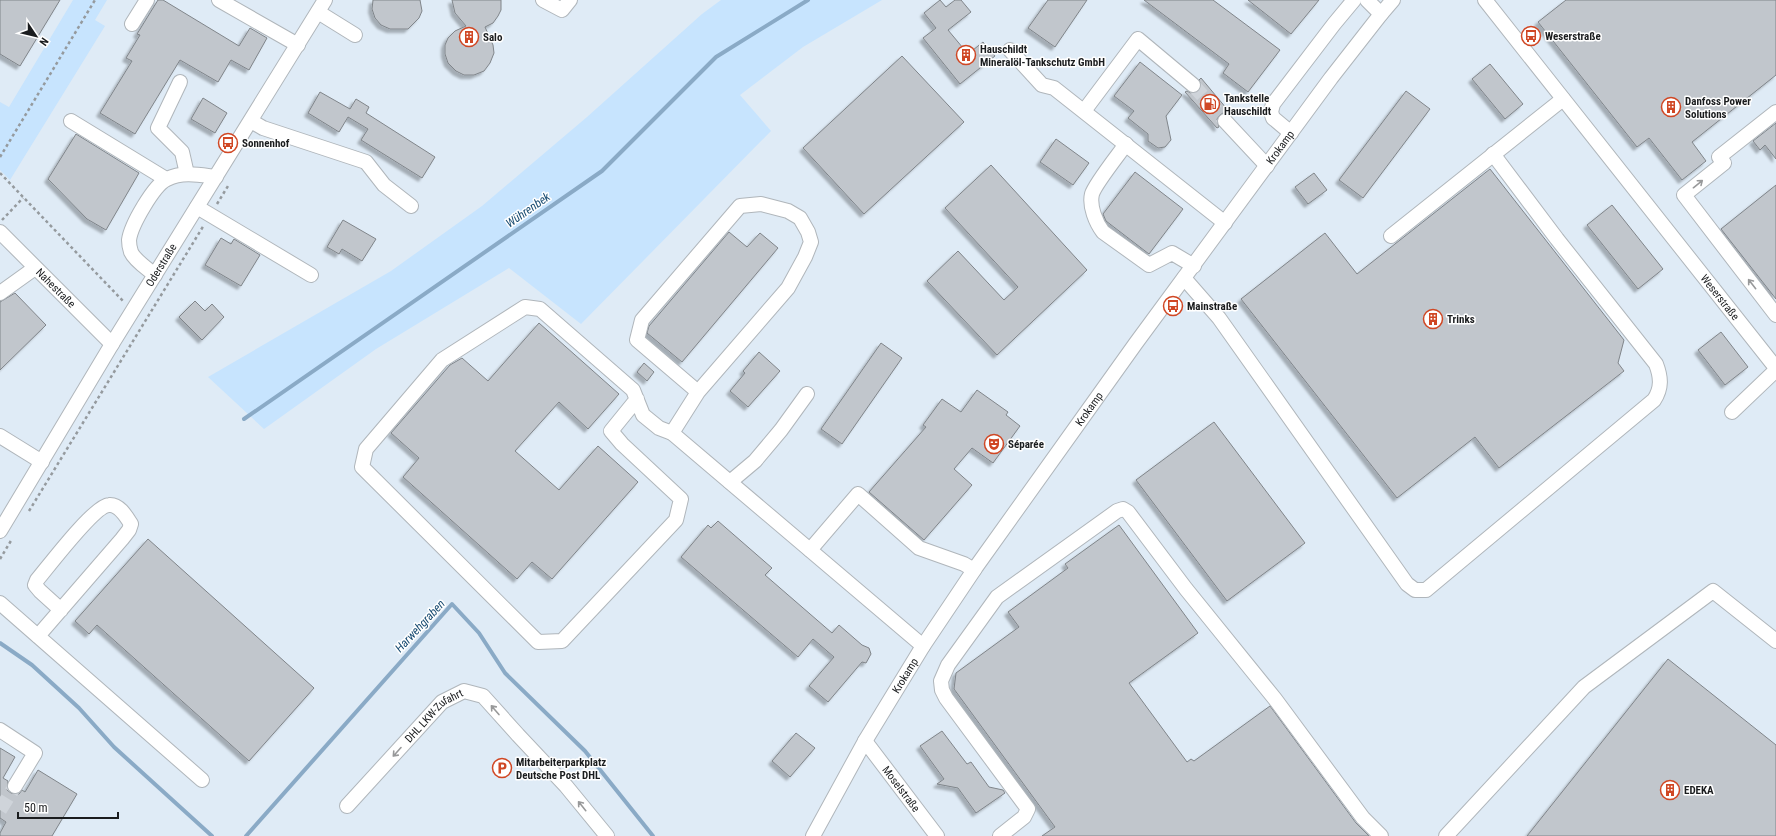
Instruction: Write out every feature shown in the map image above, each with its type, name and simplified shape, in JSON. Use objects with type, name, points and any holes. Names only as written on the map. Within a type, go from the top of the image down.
[{"type":"street","points":[[132,24],[148,0]]},
{"type":"street","points":[[219,0],[298,44]]},
{"type":"street","points":[[543,0],[562,10],[570,0]]},
{"type":"street","points":[[1291,133],[1273,118],[1271,112],[1273,104],[1354,0]]},
{"type":"street","points":[[1367,0],[1381,14]]},
{"type":"street","name":"Krokamp","points":[[813,836],[865,741],[923,646],[974,570],[1131,350],[1291,133],[1393,0]]},
{"type":"street","name":"Weserstraße","points":[[1485,0],[1776,369]]},
{"type":"street","points":[[321,6],[355,35]]},
{"type":"street","name":"Oderstraße","points":[[0,531],[112,344],[321,6]]},
{"type":"street","points":[[1084,111],[1138,39],[1193,85]]},
{"type":"street","points":[[1010,50],[1042,85],[1054,88],[1225,223]]},
{"type":"street","points":[[180,82],[158,128],[182,152],[187,174]]},
{"type":"street","points":[[1391,236],[1564,99]]},
{"type":"street","points":[[1776,112],[1719,157],[1724,163],[1684,195],[1776,315]]},
{"type":"street","points":[[71,121],[166,179]]},
{"type":"street","points":[[250,121],[263,128],[366,162],[384,185],[411,206]]},
{"type":"street","points":[[1225,121],[1267,166]]},
{"type":"street","points":[[1126,144],[1092,193],[1095,217],[1098,225],[1103,232],[1149,265],[1172,253],[1194,266]]},
{"type":"street","points":[[1184,278],[1208,303],[1224,324],[1407,584],[1415,590],[1426,590],[1654,400],[1660,388],[1659,371],[1656,364],[1557,239],[1493,154]]},
{"type":"street","points":[[155,275],[131,253],[129,241],[132,228],[156,188],[166,179],[187,174],[216,177]]},
{"type":"street","points":[[666,431],[788,288],[805,257],[811,242],[808,232],[800,218],[788,211],[761,204],[740,206],[642,320],[637,340],[698,392]]},
{"type":"street","points":[[197,207],[311,275]]},
{"type":"street","name":"Nahestraße","points":[[0,232],[112,344]]},
{"type":"street","points":[[0,294],[35,268]]},
{"type":"street","points":[[637,399],[611,431],[622,444],[681,499],[676,520],[562,641],[538,642],[362,467],[366,449],[442,360],[525,307],[540,309],[633,390],[637,399],[643,414],[730,482],[923,646]]},
{"type":"street","points":[[1732,412],[1776,369]]},
{"type":"street","points":[[730,482],[755,461],[781,430],[807,394]]},
{"type":"street","points":[[0,436],[42,462]]},
{"type":"street","points":[[810,550],[858,494],[920,548],[964,564],[974,570]]},
{"type":"street","points":[[38,636],[61,610],[129,530],[131,524],[119,508],[109,505],[100,507],[37,580],[35,585],[61,610]]},
{"type":"street","points":[[1000,836],[1024,818],[1028,809],[946,698],[942,690],[941,681],[948,666],[997,597],[1117,511],[1123,510],[1128,512],[1186,589],[1275,699],[1363,818],[1381,836]]},
{"type":"street","points":[[1446,836],[1584,687],[1713,591],[1776,641]]},
{"type":"street","points":[[0,603],[202,780]]},
{"type":"street","name":"DHL LKW-Zufahrt","points":[[347,806],[442,702],[464,691],[483,696],[566,786],[607,836]]},
{"type":"street","points":[[0,730],[35,752],[15,786]]},
{"type":"street","name":"Moselstraße","points":[[865,741],[937,836]]},
{"type":"path","points":[[0,157],[95,0]]},
{"type":"path","points":[[0,173],[124,302],[130,315],[142,327]]},
{"type":"path","points":[[28,513],[230,181]]},
{"type":"path","points":[[0,222],[23,198]]},
{"type":"path","points":[[0,559],[16,533]]},
{"type":"shaded area","points":[[0,0],[1776,0],[1776,836],[0,836]]},
{"type":"shaded area","points":[[73,0],[107,0],[95,20],[105,26],[10,180],[0,170],[0,102],[9,107]]},
{"type":"shaded area","points":[[721,0],[882,0],[803,47],[740,95],[771,131],[581,324],[509,268],[376,349],[264,429],[208,377],[391,271],[482,206],[587,117],[702,14]]},
{"type":"building","points":[[0,0],[60,0],[20,66],[0,54]]},
{"type":"building","points":[[158,0],[163,0],[239,46],[250,28],[267,38],[249,70],[231,60],[218,82],[180,60],[135,134],[100,113],[132,61],[126,58],[140,35],[137,34]]},
{"type":"building","points":[[373,0],[420,0],[422,11],[419,18],[408,29],[390,29],[381,25],[375,18],[372,9]]},
{"type":"building","name":"Salo","points":[[452,0],[501,0],[501,10],[498,16],[493,23],[485,27],[493,45],[494,53],[490,63],[484,71],[474,75],[464,75],[456,71],[448,63],[445,54],[445,45],[448,38],[455,31],[466,26],[455,13]]},
{"type":"building","name":"Hauschildt Mineralöl-Tankschutz GmbH","points":[[940,0],[946,7],[955,0],[961,0],[971,12],[948,30],[968,54],[983,42],[995,56],[960,84],[923,38],[936,28],[924,13]]},
{"type":"building","points":[[1048,0],[1087,0],[1055,47],[1028,28]]},
{"type":"building","points":[[1144,0],[1213,0],[1280,50],[1248,92],[1223,73],[1229,64]]},
{"type":"building","points":[[1248,0],[1319,0],[1291,34]]},
{"type":"building","name":"Danfoss Power Solutions","points":[[1566,0],[1776,0],[1776,75],[1692,142],[1706,161],[1682,180],[1649,138],[1637,147],[1538,22]]},
{"type":"building","points":[[902,56],[964,122],[864,214],[803,148]]},
{"type":"building","points":[[1140,62],[1182,95],[1166,116],[1171,140],[1165,147],[1158,148],[1148,141],[1148,134],[1128,118],[1134,111],[1114,96]]},
{"type":"building","points":[[1490,64],[1523,104],[1505,119],[1472,79]]},
{"type":"building","points":[[1201,78],[1232,115],[1223,113],[1220,115],[1217,119],[1219,127],[1217,128],[1185,92],[1196,93],[1199,91],[1201,86],[1199,80]]},
{"type":"building","points":[[1406,91],[1430,109],[1363,198],[1339,180]]},
{"type":"building","points":[[320,92],[350,109],[356,99],[369,107],[366,113],[435,157],[422,178],[361,140],[368,129],[348,117],[339,132],[308,113]]},
{"type":"building","points":[[203,98],[227,113],[215,133],[191,119]]},
{"type":"building","points":[[1776,123],[1776,159],[1765,145],[1760,150],[1753,141]]},
{"type":"building","points":[[76,134],[139,173],[106,230],[87,219],[48,179]]},
{"type":"building","points":[[1056,139],[1089,163],[1073,185],[1040,162]]},
{"type":"building","points":[[991,165],[1087,270],[997,355],[927,281],[958,251],[1004,300],[1018,287],[945,208]]},
{"type":"building","name":"Trinks","points":[[1490,169],[1624,340],[1618,363],[1624,371],[1499,468],[1475,437],[1397,498],[1241,299],[1325,233],[1357,274]]},
{"type":"building","points":[[1135,172],[1183,209],[1149,254],[1106,221],[1103,214]]},
{"type":"building","points":[[1314,173],[1327,190],[1308,204],[1295,187]]},
{"type":"building","points":[[1776,185],[1776,299],[1721,229]]},
{"type":"building","points":[[1612,205],[1663,269],[1638,289],[1587,225]]},
{"type":"building","points":[[343,220],[376,239],[362,261],[342,249],[339,254],[327,247]]},
{"type":"building","points":[[729,232],[747,247],[760,233],[778,248],[682,362],[647,333],[649,326]]},
{"type":"building","points":[[221,238],[231,244],[234,239],[260,255],[241,286],[205,265]]},
{"type":"building","points":[[15,293],[46,325],[0,370],[0,302]]},
{"type":"building","points":[[195,301],[205,311],[212,304],[224,317],[202,340],[179,317]]},
{"type":"building","points":[[539,323],[619,394],[588,429],[559,402],[515,451],[559,490],[598,446],[638,482],[552,579],[532,562],[517,579],[403,477],[419,458],[391,433],[450,365],[462,358],[488,381]]},
{"type":"building","points":[[1721,332],[1748,367],[1725,385],[1698,350]]},
{"type":"building","points":[[881,343],[902,358],[842,444],[821,429]]},
{"type":"building","points":[[759,352],[780,371],[748,407],[730,391],[745,373],[743,371]]},
{"type":"building","points":[[644,363],[654,372],[647,381],[637,372]]},
{"type":"building","points":[[977,390],[1008,412],[1006,415],[1020,426],[993,463],[972,448],[954,469],[972,485],[924,540],[869,492],[926,427],[923,425],[942,399],[961,412]]},
{"type":"building","points":[[1214,422],[1305,543],[1227,601],[1136,480]]},
{"type":"building","points":[[718,521],[772,568],[765,575],[832,633],[839,625],[862,645],[869,648],[871,654],[866,663],[862,662],[828,702],[809,686],[834,657],[813,639],[798,657],[681,557],[708,525],[711,528]]},
{"type":"building","points":[[1119,525],[1198,633],[1129,683],[1187,762],[1191,759],[1194,761],[1270,706],[1356,823],[1369,836],[1042,836],[1055,827],[954,689],[956,673],[1019,627],[1008,612],[1068,568],[1065,564]]},
{"type":"building","points":[[148,539],[314,688],[249,761],[97,625],[89,634],[75,621]]},
{"type":"building","name":"EDEKA","points":[[1668,659],[1776,745],[1776,836],[1527,836]]},
{"type":"building","points":[[942,731],[967,764],[971,762],[989,787],[1003,790],[1005,793],[976,813],[958,788],[937,784],[944,779],[920,746]]},
{"type":"building","points":[[796,733],[815,748],[790,777],[772,761]]},
{"type":"building","points":[[0,748],[15,757],[3,778],[8,781],[7,790],[11,793],[19,794],[22,790],[25,792],[38,770],[77,794],[52,836],[0,836],[6,822],[0,818]]},
{"type":"waterway","name":"Wührenbek","points":[[244,419],[602,171],[716,57],[808,0]]},
{"type":"waterway","name":"Harwehgraben","points":[[246,836],[452,604],[479,633],[505,673],[585,751],[653,836]]},
{"type":"waterway","points":[[0,643],[32,665],[79,708],[114,747],[212,836]]},
{"type":"tunnel","points":[[1193,85],[1225,121]]},
{"type":"tunnel","points":[[0,810],[15,786]]},
{"type":"place","name":"Weserstraße","points":[[1531,36]]},
{"type":"place","name":"Salo","points":[[469,37]]},
{"type":"place","name":"Hauschildt Mineralöl-Tankschutz GmbH","points":[[966,55]]},
{"type":"place","name":"Tankstelle Hauschildt","points":[[1210,104]]},
{"type":"place","name":"Danfoss Power Solutions","points":[[1671,107]]},
{"type":"place","name":"Sonnenhof","points":[[228,143]]},
{"type":"place","name":"Mainstraße","points":[[1173,306]]},
{"type":"place","name":"Trinks","points":[[1433,319]]},
{"type":"place","name":"Séparée","points":[[994,444]]},
{"type":"place","name":"Mitarbeiterparkplatz Deutsche Post DHL","points":[[502,768]]},
{"type":"place","name":"EDEKA","points":[[1670,790]]}]
